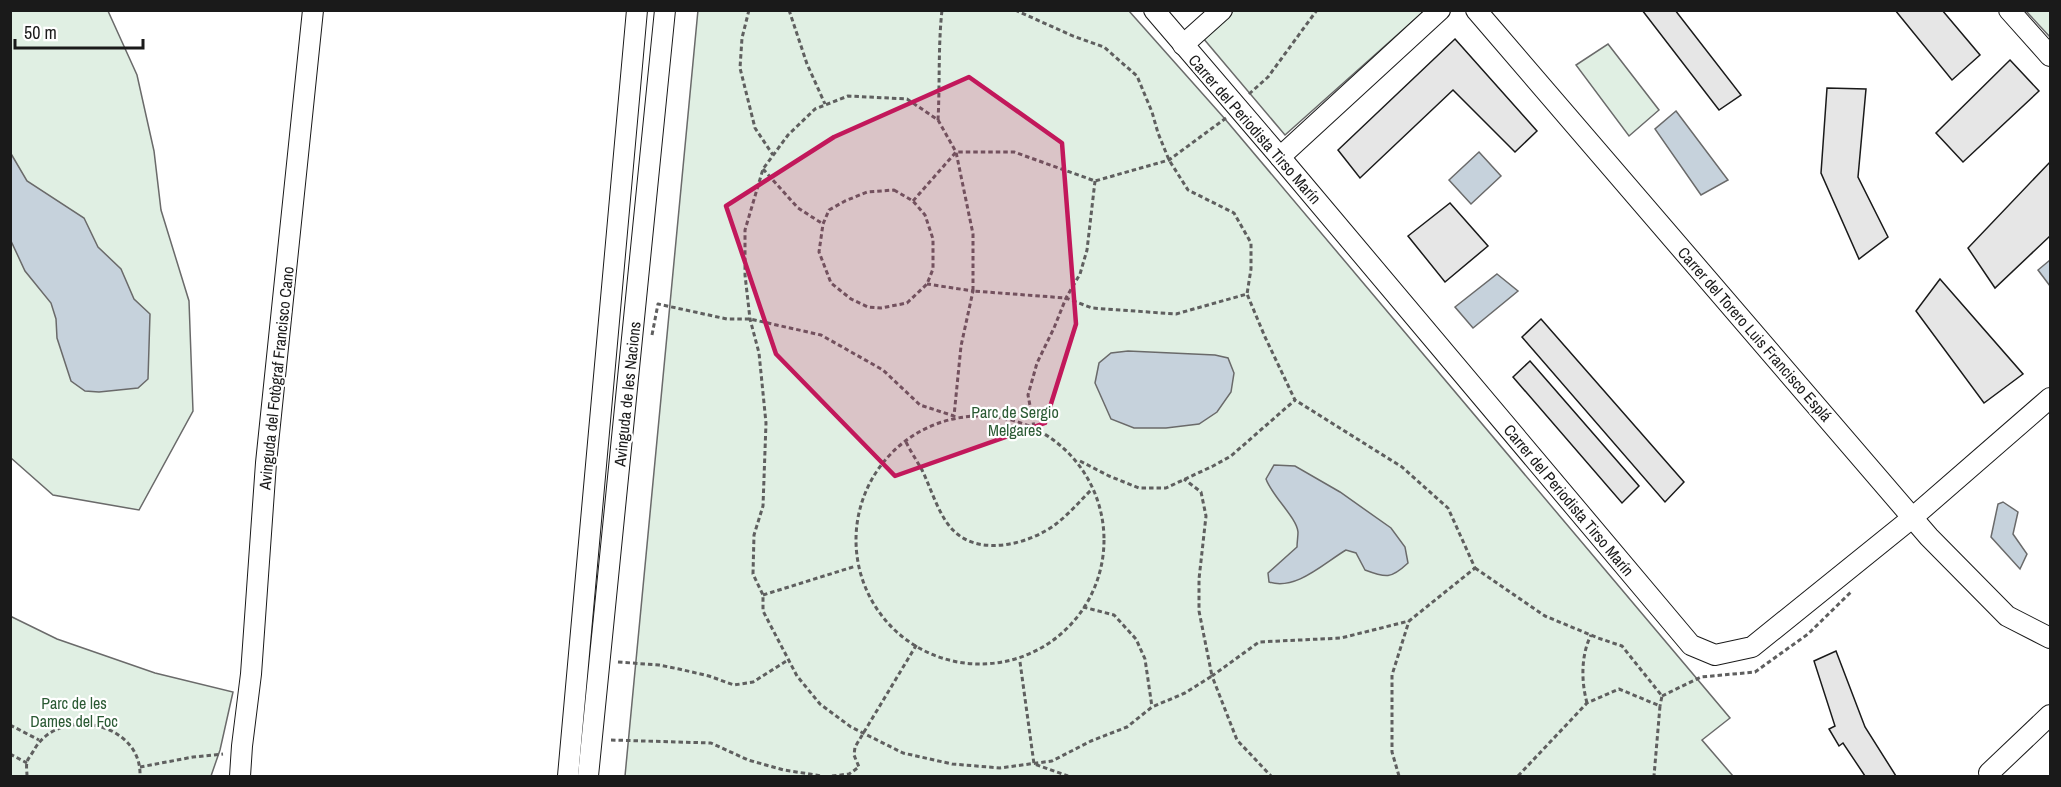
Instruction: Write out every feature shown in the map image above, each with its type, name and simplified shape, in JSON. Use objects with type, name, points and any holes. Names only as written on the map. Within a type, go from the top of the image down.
[{"type":"street","name":"Avinguda del Fotògraf Francisco Cano","points":[[229,777],[251,674],[266,463],[313,10]]},
{"type":"street","name":"Avinguda de les Nacions","points":[[568,777],[637,10]]},
{"type":"street","name":"Avinguda de les Nacions","points":[[588,777],[665,10]]},
{"type":"street","name":"Carrer del Periodista Tirso Marín","points":[[1154,10],[1691,645],[1715,655],[1752,647],[1912,518],[2050,398]]},
{"type":"street","points":[[1183,45],[1222,10]]},
{"type":"street","points":[[1280,157],[1440,10]]},
{"type":"street","name":"Carrer del Torero Luis Francisco Esplá","points":[[1476,10],[1929,537],[2007,616],[2050,638]]},
{"type":"street","points":[[2008,10],[2050,56]]},
{"type":"street","points":[[1989,773],[2050,715]]},
{"type":"street","name":"Avinguda del Fotògraf Francisco Cano","points":[[233,750],[240,777]]},
{"type":"path","points":[[749,10],[742,38],[740,68],[755,128],[773,155]]},
{"type":"path","points":[[789,10],[807,64],[825,104]]},
{"type":"path","points":[[938,120],[939,38],[942,10]]},
{"type":"path","points":[[1015,10],[1104,47],[1137,76],[1169,160],[1188,190],[1234,213],[1251,243],[1251,269],[1247,294],[1295,400],[1402,467],[1448,508],[1475,568],[1545,616],[1622,646],[1662,696],[1654,777]]},
{"type":"path","points":[[913,201],[956,152],[1014,152],[1095,181],[1169,160],[1224,119],[1268,77],[1317,10]]},
{"type":"path","points":[[954,416],[961,346],[973,291],[973,234],[956,152],[938,120],[907,99],[848,96],[825,104],[815,109],[788,135],[763,169],[745,230],[745,275],[750,319],[759,354],[766,423],[763,506],[754,535],[753,574],[763,595],[763,611],[797,676],[820,704],[851,727],[903,753],[952,764],[1000,768],[1052,761],[1091,741],[1127,727],[1152,707],[1185,693],[1259,642],[1341,638],[1409,621],[1475,568]]},
{"type":"path","points":[[763,169],[798,208],[823,224]]},
{"type":"path","points":[[1034,428],[1028,395],[1037,363],[1066,298],[1080,274],[1087,250],[1095,181]]},
{"type":"path","points":[[894,190],[913,201],[925,216],[933,239],[933,269],[927,285],[907,303],[881,308],[868,307],[850,299],[831,283],[819,252],[823,224],[830,210],[867,192],[894,190]]},
{"type":"path","points":[[927,285],[1066,298],[1092,308],[1176,314],[1247,294]]},
{"type":"path","points":[[658,304],[727,319],[750,319],[821,335],[883,370],[920,405],[954,416],[1008,417],[1062,444],[1078,460],[1093,488],[1101,535],[1099,577],[1083,607],[1020,662],[984,666],[950,662],[903,639],[873,604],[856,566],[859,510],[868,488],[882,465],[906,442],[929,427],[954,416]]},
{"type":"path","points":[[1078,460],[1139,488],[1166,488],[1231,456],[1295,400]]},
{"type":"path","points":[[906,442],[923,472],[933,498],[954,531],[977,545],[1008,545],[1031,538],[1055,525],[1093,488]]},
{"type":"path","points":[[1184,478],[1202,492],[1206,516],[1199,579],[1199,611],[1212,676],[1237,740],[1271,777]]},
{"type":"path","points":[[763,595],[856,566]]},
{"type":"path","points":[[1083,607],[1114,615],[1136,639],[1145,659],[1152,707]]},
{"type":"path","points":[[1399,777],[1392,752],[1392,675],[1409,621]]},
{"type":"path","points":[[1587,703],[1583,665],[1585,647],[1591,635]]},
{"type":"path","points":[[832,777],[849,774],[859,767],[854,755],[855,747],[917,644]]},
{"type":"path","points":[[618,662],[659,665],[709,676],[734,685],[753,682],[789,660]]},
{"type":"path","points":[[1020,662],[1034,764]]},
{"type":"path","points":[[1518,777],[1587,703],[1619,689],[1660,706]]},
{"type":"path","points":[[27,777],[27,763],[39,740],[63,727],[83,723],[103,727],[121,736],[135,755],[140,767],[140,777]]},
{"type":"path","points":[[10,725],[39,740]]},
{"type":"path","points":[[611,740],[711,743],[748,760],[822,777]]},
{"type":"path","points":[[140,767],[233,750]]},
{"type":"path","points":[[10,754],[27,763]]},
{"type":"path","points":[[1034,764],[1068,777]]},
{"type":"highlighted area","points":[[969,77],[1062,143],[1076,324],[1045,423],[895,476],[776,354],[726,206],[834,137]]},
{"type":"green space","name":"Parc de Sergio Melgares","points":[[698,10],[1129,11],[1225,119],[1730,718],[1702,740],[1733,776],[625,776]]},
{"type":"green space","points":[[11,11],[108,11],[137,75],[154,151],[161,210],[189,301],[193,411],[139,510],[53,495],[11,458]]},
{"type":"green space","points":[[1233,11],[1424,11],[1285,135],[1203,38]]},
{"type":"green space","points":[[2026,11],[2050,11],[2050,37]]},
{"type":"green space","points":[[1608,44],[1659,110],[1629,136],[1576,65]]},
{"type":"green space","name":"Parc de les Dames del Foc","points":[[10,616],[57,639],[155,673],[233,692],[220,750],[211,776],[11,776]]},
{"type":"shaded area","points":[[1676,111],[1728,180],[1701,195],[1655,129]]},
{"type":"shaded area","points":[[10,152],[27,181],[84,218],[98,247],[121,269],[134,299],[150,314],[148,379],[138,388],[85,391],[71,381],[57,338],[56,319],[51,303],[25,271],[11,241]]},
{"type":"shaded area","points":[[1479,152],[1501,176],[1471,204],[1449,180]]},
{"type":"shaded area","points":[[2050,260],[2050,286],[2038,270]]},
{"type":"shaded area","points":[[1497,274],[1518,291],[1473,328],[1455,307]]},
{"type":"shaded area","points":[[1128,351],[1215,355],[1228,358],[1234,373],[1231,392],[1217,412],[1199,424],[1166,428],[1134,428],[1111,419],[1095,383],[1099,363],[1111,353]]},
{"type":"shaded area","points":[[1274,465],[1295,466],[1340,492],[1391,528],[1405,547],[1408,563],[1388,576],[1378,575],[1365,570],[1356,553],[1346,550],[1299,579],[1279,584],[1269,582],[1268,573],[1297,547],[1298,534],[1297,526],[1266,479]]},
{"type":"shaded area","points":[[2003,502],[2018,512],[2013,534],[2027,554],[2020,569],[1991,537],[1998,504]]},
{"type":"building","points":[[1642,10],[1675,10],[1741,95],[1719,110]]},
{"type":"building","points":[[1895,10],[1942,10],[1980,55],[1952,80]]},
{"type":"building","points":[[1455,39],[1537,131],[1515,152],[1453,90],[1360,178],[1338,150]]},
{"type":"building","points":[[2010,60],[2039,91],[1963,162],[1936,133]]},
{"type":"building","points":[[1827,88],[1866,89],[1858,177],[1888,237],[1859,259],[1821,173]]},
{"type":"building","points":[[2050,162],[2050,236],[1995,288],[1968,248]]},
{"type":"building","points":[[1450,203],[1488,246],[1445,282],[1408,236]]},
{"type":"building","points":[[1940,279],[2023,374],[1984,403],[1916,311]]},
{"type":"building","points":[[1541,319],[1684,482],[1665,502],[1522,337]]},
{"type":"building","points":[[1530,361],[1639,486],[1622,503],[1513,377]]},
{"type":"building","points":[[1836,651],[1865,727],[1896,776],[1865,776],[1843,743],[1839,746],[1829,729],[1835,726],[1814,661]]}]
